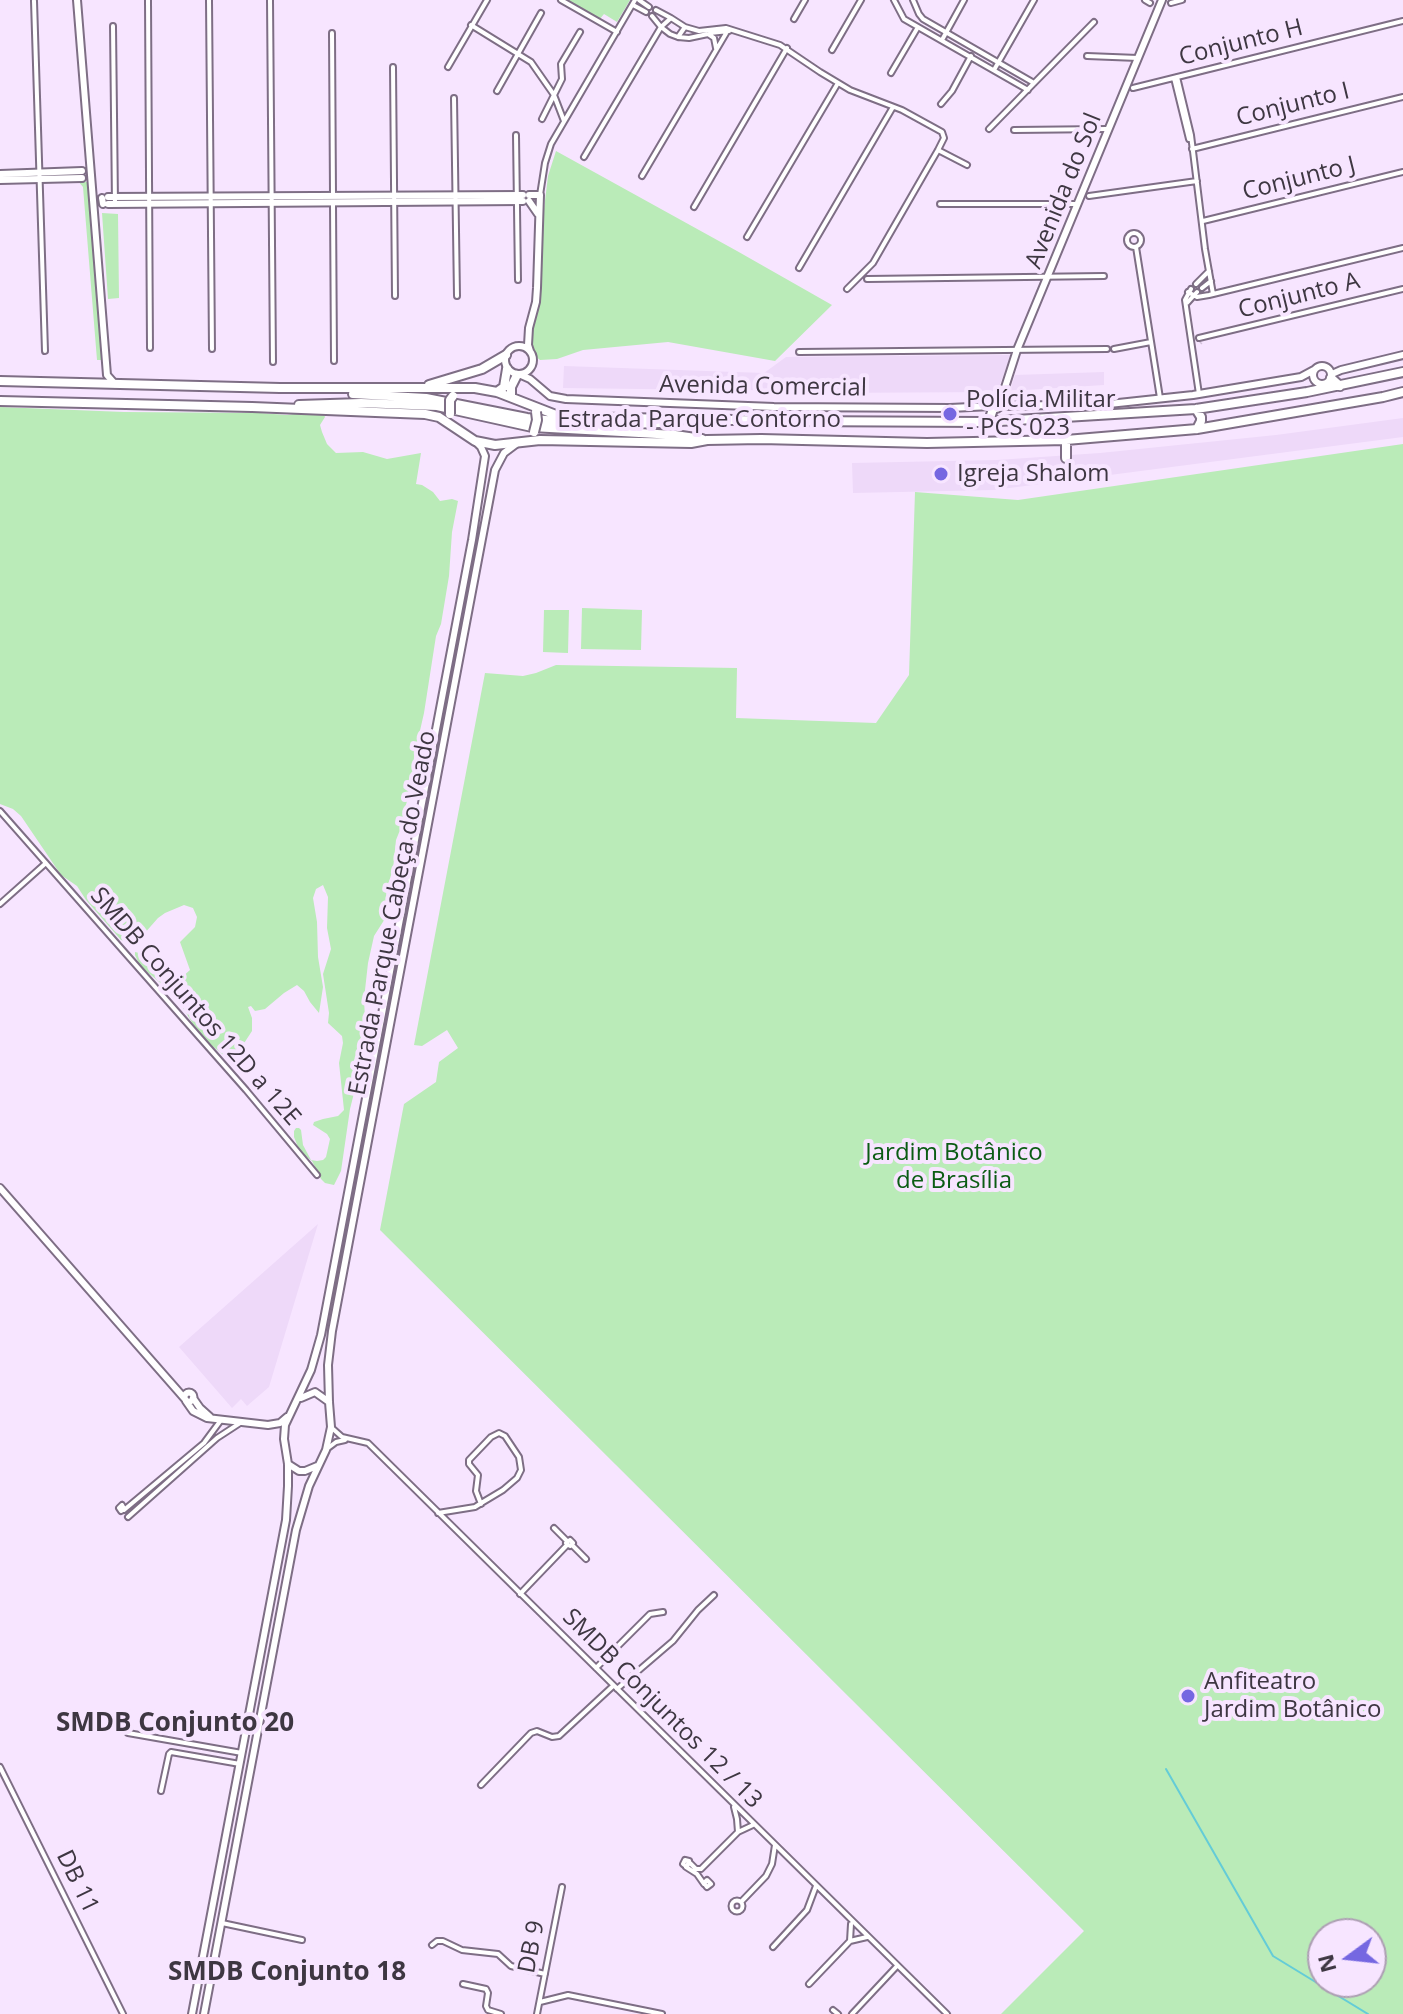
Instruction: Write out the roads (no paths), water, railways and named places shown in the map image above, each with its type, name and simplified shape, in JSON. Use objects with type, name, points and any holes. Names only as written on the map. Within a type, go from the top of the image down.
[{"type":"highway","points":[[411,389],[482,369],[506,355]]},
{"type":"highway","points":[[497,392],[504,387],[507,369]]},
{"type":"highway","name":"Estrada Parque Contorno","points":[[0,381],[105,380],[115,384],[265,388],[475,388],[511,396],[556,415],[570,417],[1000,422],[1196,409],[1307,392],[1403,372]]},
{"type":"highway","points":[[1331,373],[1340,386]]},
{"type":"highway","points":[[511,396],[511,387],[519,375]]},
{"type":"highway","points":[[1307,392],[1313,377]]},
{"type":"highway","points":[[265,388],[426,398],[527,418],[592,425],[655,424],[690,419]]},
{"type":"highway","points":[[455,427],[447,410],[450,400],[461,389]]},
{"type":"highway","name":"Estrada Parque Contorno","points":[[475,441],[495,445],[558,440],[691,443],[761,439],[927,443],[1066,440],[1197,429],[1403,392]]},
{"type":"highway","points":[[0,401],[425,414],[439,417],[475,441]]},
{"type":"highway","points":[[519,442],[534,432],[537,420],[536,412],[526,402]]},
{"type":"highway","points":[[272,408],[324,403],[420,404],[547,429],[675,435],[707,440]]},
{"type":"highway","points":[[1243,403],[1238,412],[1244,422]]},
{"type":"highway","points":[[997,404],[1000,422]]},
{"type":"highway","points":[[983,422],[990,418],[997,404]]},
{"type":"highway","points":[[1109,404],[1109,415]]},
{"type":"highway","points":[[1196,409],[1201,417],[1197,429]]},
{"type":"highway","points":[[1066,440],[1066,458]]},
{"type":"main road","points":[[77,0],[85,174],[105,201],[105,380]]},
{"type":"main road","name":"Avenida do Sol","points":[[997,404],[1162,0]]},
{"type":"main road","points":[[0,174],[39,176]]},
{"type":"main road","points":[[0,180],[85,174]]},
{"type":"main road","points":[[105,201],[525,198],[540,195],[536,302],[528,345],[537,386]]},
{"type":"main road","points":[[525,198],[539,214]]},
{"type":"main road","points":[[516,346],[529,328]]},
{"type":"main road","points":[[530,351],[523,347],[510,348],[505,363],[507,369],[519,375],[532,366]]},
{"type":"main road","name":"Avenida Comercial","points":[[519,375],[530,379],[550,396],[566,399],[861,408],[1109,404],[1199,394],[1301,377],[1313,377],[1322,383],[1331,373],[1403,355]]},
{"type":"main road","name":"Avenida Comercial","points":[[1313,377],[1323,367],[1331,373]]},
{"type":"main road","name":"Estrada Parque Cabeça do Veado","points":[[284,1439],[285,1425],[311,1370],[321,1335],[484,468],[485,456],[475,441]]},
{"type":"main road","name":"Estrada Parque Cabeça do Veado","points":[[317,1466],[326,1450],[331,1427],[330,1348],[347,1248],[495,470],[504,453],[519,442]]},
{"type":"main road","points":[[443,691],[453,693]]},
{"type":"main road","points":[[441,701],[451,703]]},
{"type":"main road","points":[[0,1188],[171,1384],[203,1412],[217,1420],[268,1425],[280,1423],[290,1415]]},
{"type":"main road","points":[[299,1398],[315,1392],[329,1402]]},
{"type":"main road","points":[[192,2014],[286,1520],[288,1464],[284,1439],[280,1431],[268,1425]]},
{"type":"main road","points":[[288,1464],[299,1471],[317,1466]]},
{"type":"main road","points":[[204,2014],[296,1530],[317,1466]]},
{"type":"street","points":[[148,0],[150,348]]},
{"type":"street","points":[[209,0],[212,349]]},
{"type":"street","points":[[270,0],[273,362]]},
{"type":"street","points":[[448,67],[487,0]]},
{"type":"street","points":[[561,0],[617,32]]},
{"type":"street","points":[[794,19],[805,0]]},
{"type":"street","points":[[832,50],[861,0]]},
{"type":"street","points":[[894,0],[904,19],[1028,90]]},
{"type":"street","points":[[913,0],[920,17],[1034,83]]},
{"type":"street","points":[[942,40],[964,0]]},
{"type":"street","points":[[994,70],[1034,0]]},
{"type":"street","points":[[1171,3],[1182,0]]},
{"type":"street","points":[[34,1],[45,351]]},
{"type":"street","points":[[540,195],[548,152],[564,121],[636,2],[647,9]]},
{"type":"street","points":[[656,10],[685,27],[699,31],[728,30],[787,48],[838,83],[910,113],[942,132],[944,138],[938,150],[873,263],[847,289]]},
{"type":"street","points":[[497,91],[541,13]]},
{"type":"street","points":[[652,16],[668,33],[678,37],[689,38],[728,30]]},
{"type":"street","points":[[584,157],[661,27],[671,18]]},
{"type":"street","name":"Conjunto H","points":[[1133,88],[1403,21]]},
{"type":"street","points":[[989,129],[1094,22]]},
{"type":"street","points":[[471,25],[531,62],[554,95],[564,121]]},
{"type":"street","points":[[105,201],[113,26]]},
{"type":"street","points":[[891,73],[918,26]]},
{"type":"street","points":[[678,37],[685,27]]},
{"type":"street","points":[[642,176],[728,30]]},
{"type":"street","points":[[542,119],[563,75],[561,64],[580,32]]},
{"type":"street","points":[[332,33],[334,361]]},
{"type":"street","points":[[708,34],[714,38],[716,47]]},
{"type":"street","points":[[694,207],[787,48]]},
{"type":"street","points":[[941,104],[952,91],[971,56]]},
{"type":"street","points":[[1087,56],[1138,58]]},
{"type":"street","points":[[393,67],[395,296]]},
{"type":"street","name":"Conjunto A","points":[[1176,77],[1197,181],[1213,294]]},
{"type":"street","points":[[747,237],[838,83]]},
{"type":"street","name":"Conjunto I","points":[[1191,149],[1403,97]]},
{"type":"street","points":[[454,98],[457,296]]},
{"type":"street","points":[[799,268],[893,107]]},
{"type":"street","points":[[1014,130],[1108,129]]},
{"type":"street","points":[[516,135],[525,198],[518,280]]},
{"type":"street","points":[[938,150],[967,165]]},
{"type":"street","name":"Conjunto J","points":[[1203,221],[1403,172]]},
{"type":"street","points":[[1089,196],[1197,181]]},
{"type":"street","points":[[940,204],[1079,204]]},
{"type":"street","points":[[1136,247],[1160,398]]},
{"type":"street","points":[[1194,291],[1213,294],[1403,248]]},
{"type":"street","points":[[1196,284],[1209,271]]},
{"type":"street","points":[[867,279],[1104,276]]},
{"type":"street","points":[[1199,394],[1193,353],[1198,340],[1186,305],[1194,291],[1211,281]]},
{"type":"street","name":"Conjunto A","points":[[1198,340],[1403,289]]},
{"type":"street","points":[[1193,353],[1198,340]]},
{"type":"street","points":[[1114,349],[1151,342]]},
{"type":"street","points":[[799,352],[1107,349]]},
{"type":"street","name":"SMDB Conjuntos 12D a 12E","points":[[0,811],[317,1175]]},
{"type":"street","points":[[0,904],[46,863]]},
{"type":"street","points":[[122,1507],[130,1505],[204,1443],[217,1420]]},
{"type":"street","points":[[128,1517],[217,1438],[242,1422]]},
{"type":"street","name":"SMDB Conjuntos 12 / 13","points":[[331,1427],[336,1434],[368,1443],[947,2014]]},
{"type":"street","points":[[438,1513],[481,1504],[510,1485],[521,1470],[519,1457],[505,1436],[499,1433],[469,1460],[478,1475],[476,1491],[481,1504]]},
{"type":"street","points":[[326,1450],[336,1442],[348,1439]]},
{"type":"street","points":[[554,1528],[586,1559]]},
{"type":"street","points":[[520,1594],[569,1544]]},
{"type":"street","points":[[481,1785],[531,1733],[537,1731],[552,1737],[559,1736],[673,1641],[714,1595]]},
{"type":"street","points":[[596,1668],[650,1614],[663,1612]]},
{"type":"street","points":[[128,1733],[242,1753]]},
{"type":"street","points":[[161,1791],[171,1752],[240,1764]]},
{"type":"street","name":"DB 11","points":[[0,1767],[123,2014]]},
{"type":"street","points":[[734,1805],[738,1832]]},
{"type":"street","points":[[701,1869],[709,1880],[705,1880],[704,1884],[688,1865],[701,1869],[738,1832],[754,1825]]},
{"type":"street","points":[[741,1902],[766,1876],[772,1864],[775,1845]]},
{"type":"street","points":[[773,1947],[807,1910],[816,1886]]},
{"type":"street","name":"DB 9","points":[[537,2014],[562,1887]]},
{"type":"street","points":[[850,1941],[852,1922]]},
{"type":"street","points":[[221,1923],[302,1940]]},
{"type":"street","points":[[809,1984],[850,1941],[867,1937]]},
{"type":"street","points":[[432,1945],[440,1941],[462,1950],[498,1954],[511,1966],[545,1974]]},
{"type":"street","points":[[849,2014],[897,1966]]},
{"type":"street","points":[[463,1984],[486,1989],[488,2010],[501,2014]]},
{"type":"street","points":[[540,2002],[568,1995],[662,2014]]},
{"type":"street","points":[[833,2010],[838,2014]]},
{"type":"waterway","points":[[1166,1769],[1273,1956],[1368,2014]]},
{"type":"place","name":"Polícia Militar - PCS 023","points":[[950,414]]},
{"type":"place","name":"Igreja Shalom","points":[[941,474]]},
{"type":"place","name":"Anfiteatro Jardim Botânico","points":[[1188,1696]]},
{"type":"district","name":"SMDB Conjunto 20","points":[[175,1724]]},
{"type":"district","name":"SMDB Conjunto 18","points":[[287,1973]]},
{"type":"park label","name":"Jardim Botânico de Brasília","points":[[954,1167]]}]
